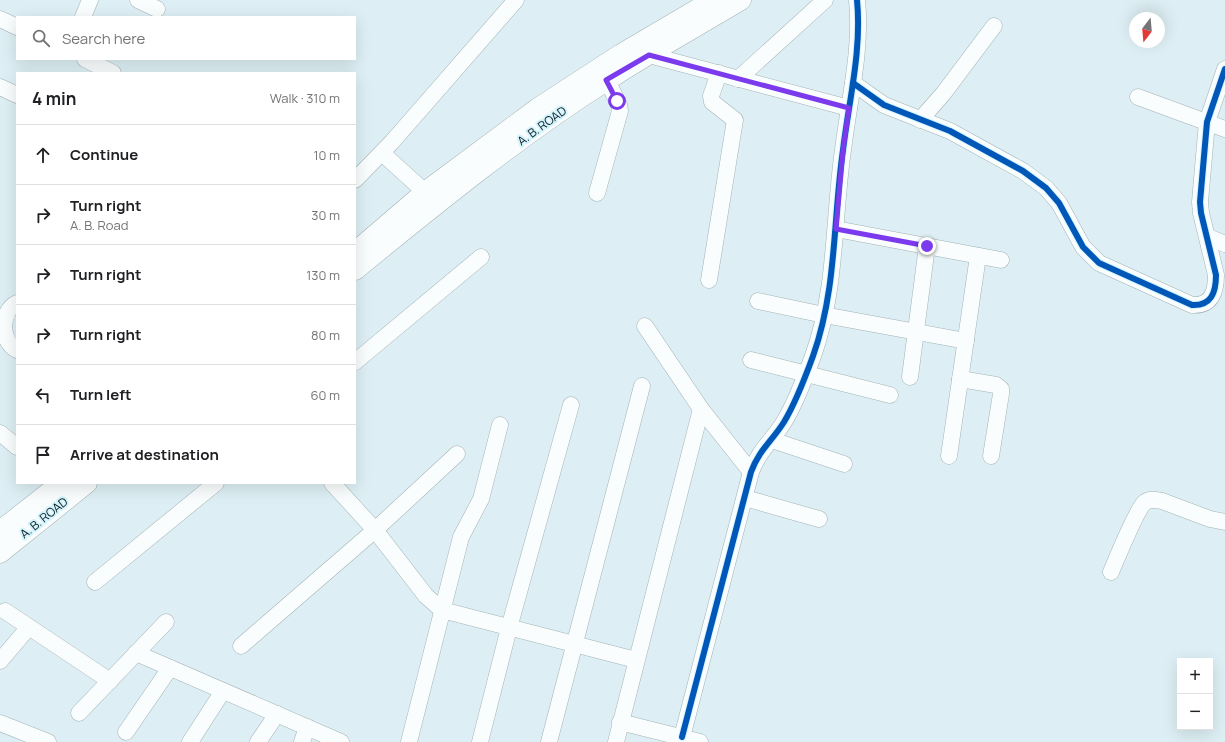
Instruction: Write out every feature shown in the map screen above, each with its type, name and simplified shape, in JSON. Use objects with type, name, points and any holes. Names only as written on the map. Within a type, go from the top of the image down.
[{"type":"main road","name":"A. B. ROAD","points":[[356,251],[424,192],[713,0]]},
{"type":"main road","name":"A. B. ROAD","points":[[580,89],[606,80],[741,0]]},
{"type":"main road","name":"A. B. ROAD","points":[[356,269],[543,114]]},
{"type":"main road","name":"A. B. ROAD","points":[[0,532],[60,484]]},
{"type":"main road","name":"A. B. ROAD","points":[[0,553],[86,484]]},
{"type":"street","points":[[83,16],[90,0]]},
{"type":"street","points":[[138,0],[157,9]]},
{"type":"street","points":[[356,178],[362,167],[382,153],[516,0]]},
{"type":"street","points":[[738,79],[825,0]]},
{"type":"street","points":[[682,737],[751,472],[757,457],[772,440],[792,408],[813,355],[824,315],[833,270],[843,150],[858,38],[858,0]]},
{"type":"street","points":[[920,120],[943,94],[994,26]]},
{"type":"street","points":[[649,55],[849,108]]},
{"type":"street","points":[[87,60],[111,72]]},
{"type":"street","points":[[853,83],[884,105],[950,132],[1023,171],[1046,188],[1059,203],[1083,248],[1099,263],[1192,305],[1205,304],[1209,300],[1216,282],[1216,275],[1201,213],[1200,202],[1207,122],[1225,69]]},
{"type":"street","points":[[710,280],[735,120],[712,102],[711,96],[718,74]]},
{"type":"street","points":[[597,193],[620,111],[619,105],[606,80]]},
{"type":"street","points":[[0,87],[16,95]]},
{"type":"street","points":[[1138,96],[1225,129]]},
{"type":"street","points":[[382,153],[424,192]]},
{"type":"street","points":[[836,229],[1000,260]]},
{"type":"street","points":[[1208,237],[1225,244]]},
{"type":"street","points":[[910,377],[927,246]]},
{"type":"street","points":[[949,456],[978,256]]},
{"type":"street","points":[[356,361],[481,257]]},
{"type":"street","points":[[758,301],[966,342]]},
{"type":"street","points":[[8,346],[2,332],[1,318],[16,304]]},
{"type":"street","points":[[645,326],[701,409],[751,472]]},
{"type":"street","points":[[751,360],[805,375],[890,395]]},
{"type":"street","points":[[960,380],[996,386],[1001,389],[1002,394],[991,456]]},
{"type":"street","points":[[549,742],[642,386]]},
{"type":"street","points":[[480,742],[571,405]]},
{"type":"street","points":[[616,742],[701,409]]},
{"type":"street","points":[[409,742],[461,537],[481,499],[500,425]]},
{"type":"street","points":[[0,433],[16,446]]},
{"type":"street","points":[[772,440],[844,464]]},
{"type":"street","points":[[241,646],[375,530],[457,454]]},
{"type":"street","points":[[95,582],[215,484]]},
{"type":"street","points":[[333,484],[375,530],[426,596],[442,610],[636,660]]},
{"type":"street","points":[[744,498],[819,519]]},
{"type":"street","points":[[1111,572],[1140,510],[1148,500],[1158,500],[1210,519],[1225,522]]},
{"type":"street","points":[[10,614],[110,681]]},
{"type":"street","points":[[79,713],[166,622]]},
{"type":"street","points":[[0,661],[29,627]]},
{"type":"street","points":[[136,653],[277,714],[305,735],[341,742]]},
{"type":"street","points":[[126,732],[170,668]]},
{"type":"street","points":[[190,742],[223,691]]},
{"type":"street","points":[[258,742],[277,714]]},
{"type":"street","points":[[620,722],[700,742]]},
{"type":"street","points":[[0,723],[48,742]]},
{"type":"cycle path","points":[[682,737],[751,472],[754,464],[784,422],[800,390],[821,331],[830,280],[840,176],[854,75],[858,38],[857,0]]},
{"type":"cycle path","points":[[853,83],[884,105],[950,131],[1023,171],[1046,188],[1059,203],[1083,247],[1099,263],[1192,305],[1198,305],[1208,301],[1213,293],[1216,281],[1216,275],[1201,213],[1200,202],[1207,122],[1225,69]]},
{"type":"route","points":[[617,101],[606,80],[649,55],[849,108],[839,187],[836,229],[927,246]]}]
